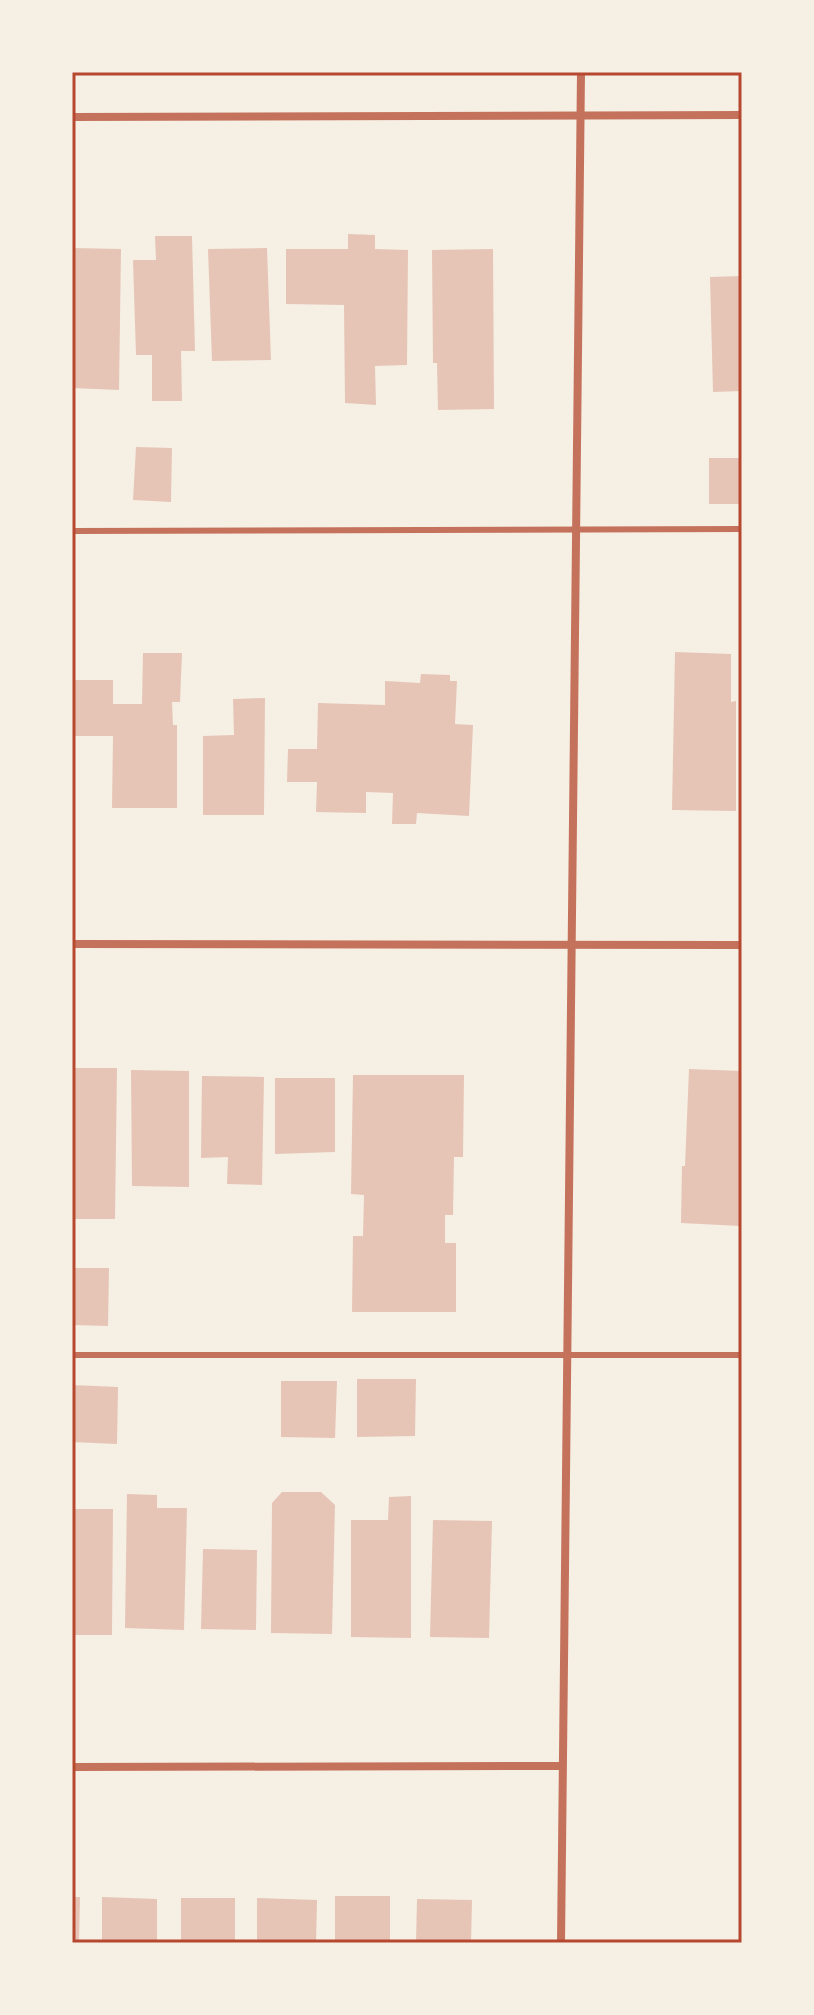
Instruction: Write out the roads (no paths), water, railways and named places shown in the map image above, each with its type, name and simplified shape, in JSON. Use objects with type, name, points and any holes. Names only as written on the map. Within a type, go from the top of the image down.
[{"type":"street","points":[[561,1943],[581,72]]},
{"type":"street","points":[[72,117],[742,115]]},
{"type":"street","points":[[72,944],[742,945]]},
{"type":"street","points":[[72,1767],[562,1766]]},
{"type":"lane","points":[[72,531],[742,529]]},
{"type":"lane","points":[[72,1355],[742,1355]]}]
